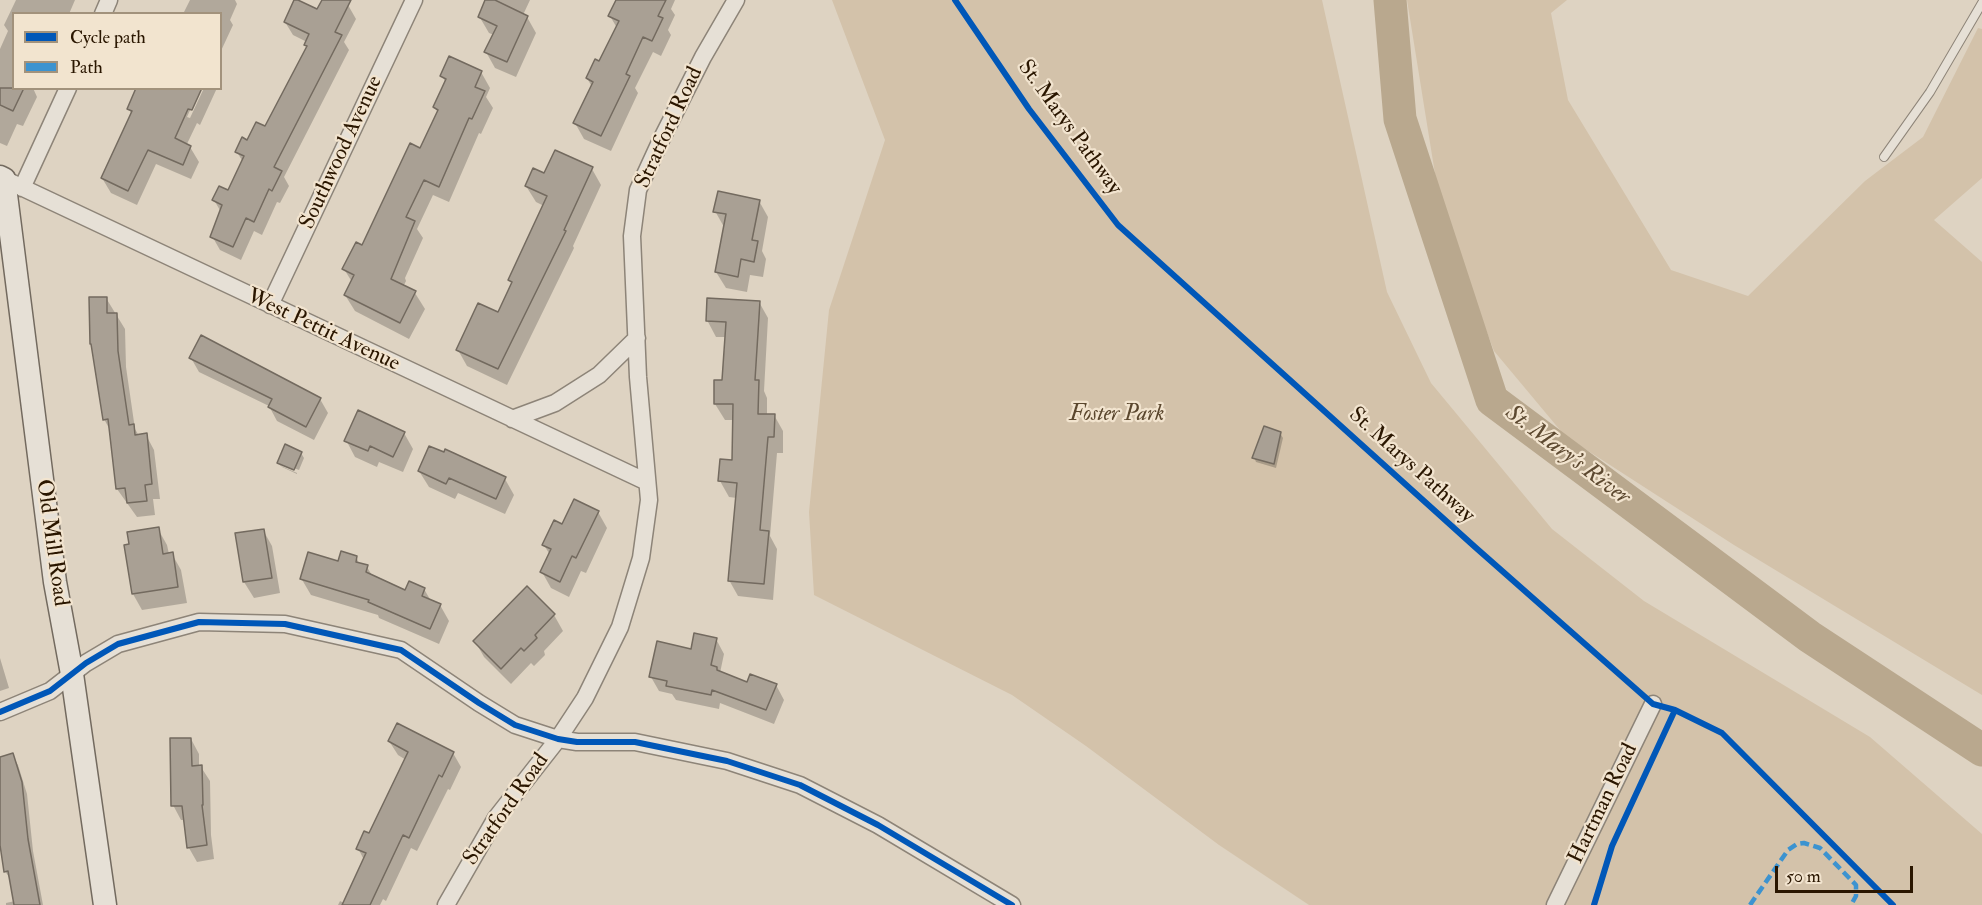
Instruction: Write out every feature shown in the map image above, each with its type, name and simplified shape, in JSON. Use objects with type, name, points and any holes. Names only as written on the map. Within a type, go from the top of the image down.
[{"type":"main road","name":"Old Mill Road","points":[[9,181],[55,582],[72,674],[105,905]]},
{"type":"street","name":"Southwood Avenue","points":[[270,306],[414,0]]},
{"type":"street","name":"Stratford Road","points":[[446,905],[496,818],[558,739],[585,698],[620,627],[641,558],[649,500],[638,377],[632,236],[638,190],[698,67],[736,0]]},
{"type":"street","points":[[9,181],[68,90]]},
{"type":"street","name":"West Pettit Avenue","points":[[9,181],[647,482]]},
{"type":"street","points":[[512,419],[555,403],[599,375],[636,338]]},
{"type":"street","points":[[0,712],[50,691],[118,644],[200,622],[285,624],[401,650],[515,725],[558,739],[577,742],[635,742],[728,761],[800,785],[878,825],[1012,905]]},
{"type":"street","name":"Hartman Road","points":[[1555,905],[1653,704]]},
{"type":"lane","points":[[1884,157],[1930,92],[1982,3]]},
{"type":"green space","name":"Foster Park","points":[[832,0],[1322,0],[1387,292],[1431,383],[1552,529],[1644,601],[1870,737],[1982,834],[1982,905],[1309,905],[1219,845],[1086,746],[1012,695],[814,595],[809,512],[829,310],[885,140]]},
{"type":"green space","points":[[1407,0],[1567,0],[1551,13],[1568,100],[1671,270],[1748,296],[1865,181],[1923,137],[1978,28],[1982,29],[1982,178],[1934,220],[1982,262],[1982,695],[1734,545],[1565,436],[1494,351],[1441,211]]},
{"type":"building","points":[[294,0],[317,9],[322,0],[351,0],[335,32],[342,35],[274,167],[282,171],[272,191],[269,189],[254,222],[246,218],[233,247],[210,237],[222,205],[212,200],[219,186],[228,190],[244,156],[235,152],[242,137],[247,140],[256,122],[265,126],[307,46],[304,45],[309,34],[284,22]]},
{"type":"building","points":[[485,0],[495,0],[528,16],[507,62],[484,52],[497,26],[478,17]]},
{"type":"building","points":[[616,0],[666,0],[658,16],[663,18],[652,41],[643,37],[626,74],[630,76],[601,136],[573,123],[593,82],[586,78],[595,59],[599,61],[619,21],[608,16]]},
{"type":"building","points":[[449,56],[482,71],[475,87],[485,91],[472,119],[469,118],[439,187],[424,180],[406,217],[415,221],[391,279],[416,291],[400,323],[344,295],[354,275],[342,269],[356,242],[362,245],[410,143],[420,148],[438,110],[433,107],[446,79],[440,76]]},
{"type":"building","points":[[0,88],[23,90],[13,111],[0,105]]},
{"type":"building","points":[[135,90],[201,90],[192,110],[188,109],[175,138],[191,146],[183,165],[148,150],[128,191],[101,178],[132,111],[127,109]]},
{"type":"building","points":[[555,150],[593,167],[564,230],[566,231],[498,369],[456,350],[478,303],[498,312],[512,282],[508,280],[547,196],[525,186],[533,168],[544,173]]},
{"type":"building","points":[[718,191],[760,200],[752,240],[758,241],[754,262],[741,259],[738,277],[715,272],[726,214],[713,212]]},
{"type":"building","points":[[89,297],[107,297],[107,313],[117,313],[118,351],[129,425],[134,424],[135,435],[147,433],[152,484],[145,485],[147,501],[127,503],[125,488],[116,489],[108,419],[103,420],[90,344]]},
{"type":"building","points":[[707,298],[760,301],[755,380],[759,380],[758,414],[775,414],[774,437],[768,437],[760,530],[769,531],[764,584],[728,581],[737,483],[718,481],[720,459],[732,460],[733,404],[714,404],[714,380],[722,380],[726,322],[706,321]]},
{"type":"building","points":[[201,335],[321,398],[306,427],[268,407],[272,399],[189,358]]},
{"type":"building","points":[[358,410],[405,432],[393,457],[370,446],[368,451],[344,441]]},
{"type":"building","points":[[1264,426],[1281,432],[1274,464],[1252,458]]},
{"type":"building","points":[[285,444],[302,452],[294,470],[277,463]]},
{"type":"building","points":[[429,446],[444,452],[445,449],[506,477],[496,499],[449,478],[446,484],[418,471]]},
{"type":"building","points":[[574,499],[599,511],[576,558],[572,556],[560,582],[540,572],[551,549],[542,545],[554,520],[562,524]]},
{"type":"building","points":[[159,527],[163,554],[173,552],[178,587],[132,594],[124,545],[129,544],[127,532]]},
{"type":"building","points":[[264,529],[272,578],[243,582],[235,533]]},
{"type":"building","points":[[341,551],[357,556],[356,562],[368,565],[366,572],[405,590],[409,581],[425,588],[422,596],[441,604],[430,629],[368,602],[369,600],[300,579],[308,552],[338,561]]},
{"type":"building","points":[[527,586],[555,614],[535,635],[537,638],[524,651],[521,648],[501,669],[473,641]]},
{"type":"building","points":[[694,633],[717,638],[711,665],[717,667],[717,670],[747,682],[750,674],[777,684],[766,710],[712,690],[711,695],[666,686],[667,681],[649,677],[657,641],[691,649]]},
{"type":"building","points":[[397,723],[454,752],[442,777],[439,775],[409,838],[403,835],[370,905],[342,905],[366,853],[356,849],[364,831],[369,833],[408,752],[388,741]]},
{"type":"building","points":[[170,738],[191,738],[192,766],[202,765],[202,805],[207,845],[187,848],[182,806],[171,806]]},
{"type":"building","points":[[13,753],[22,782],[28,839],[40,905],[14,905],[8,871],[4,872],[0,845],[0,757]]},
{"type":"waterway","name":"St. Mary's River","points":[[1390,0],[1400,119],[1492,400],[1810,637],[1982,750]]},
{"type":"marked path","points":[[1750,905],[1788,850],[1797,844],[1804,843],[1820,848],[1856,885],[1856,896],[1851,905]]},
{"type":"cycle path","name":"St. Marys Pathway","points":[[955,0],[1029,109],[1118,225],[1653,704],[1675,710],[1722,733],[1893,905]]},
{"type":"cycle path","points":[[0,712],[50,691],[86,663],[118,644],[199,622],[285,624],[401,650],[515,725],[558,739],[577,742],[635,742],[727,761],[800,785],[878,825],[1012,905]]},
{"type":"cycle path","points":[[1594,905],[1612,846],[1675,710]]}]
